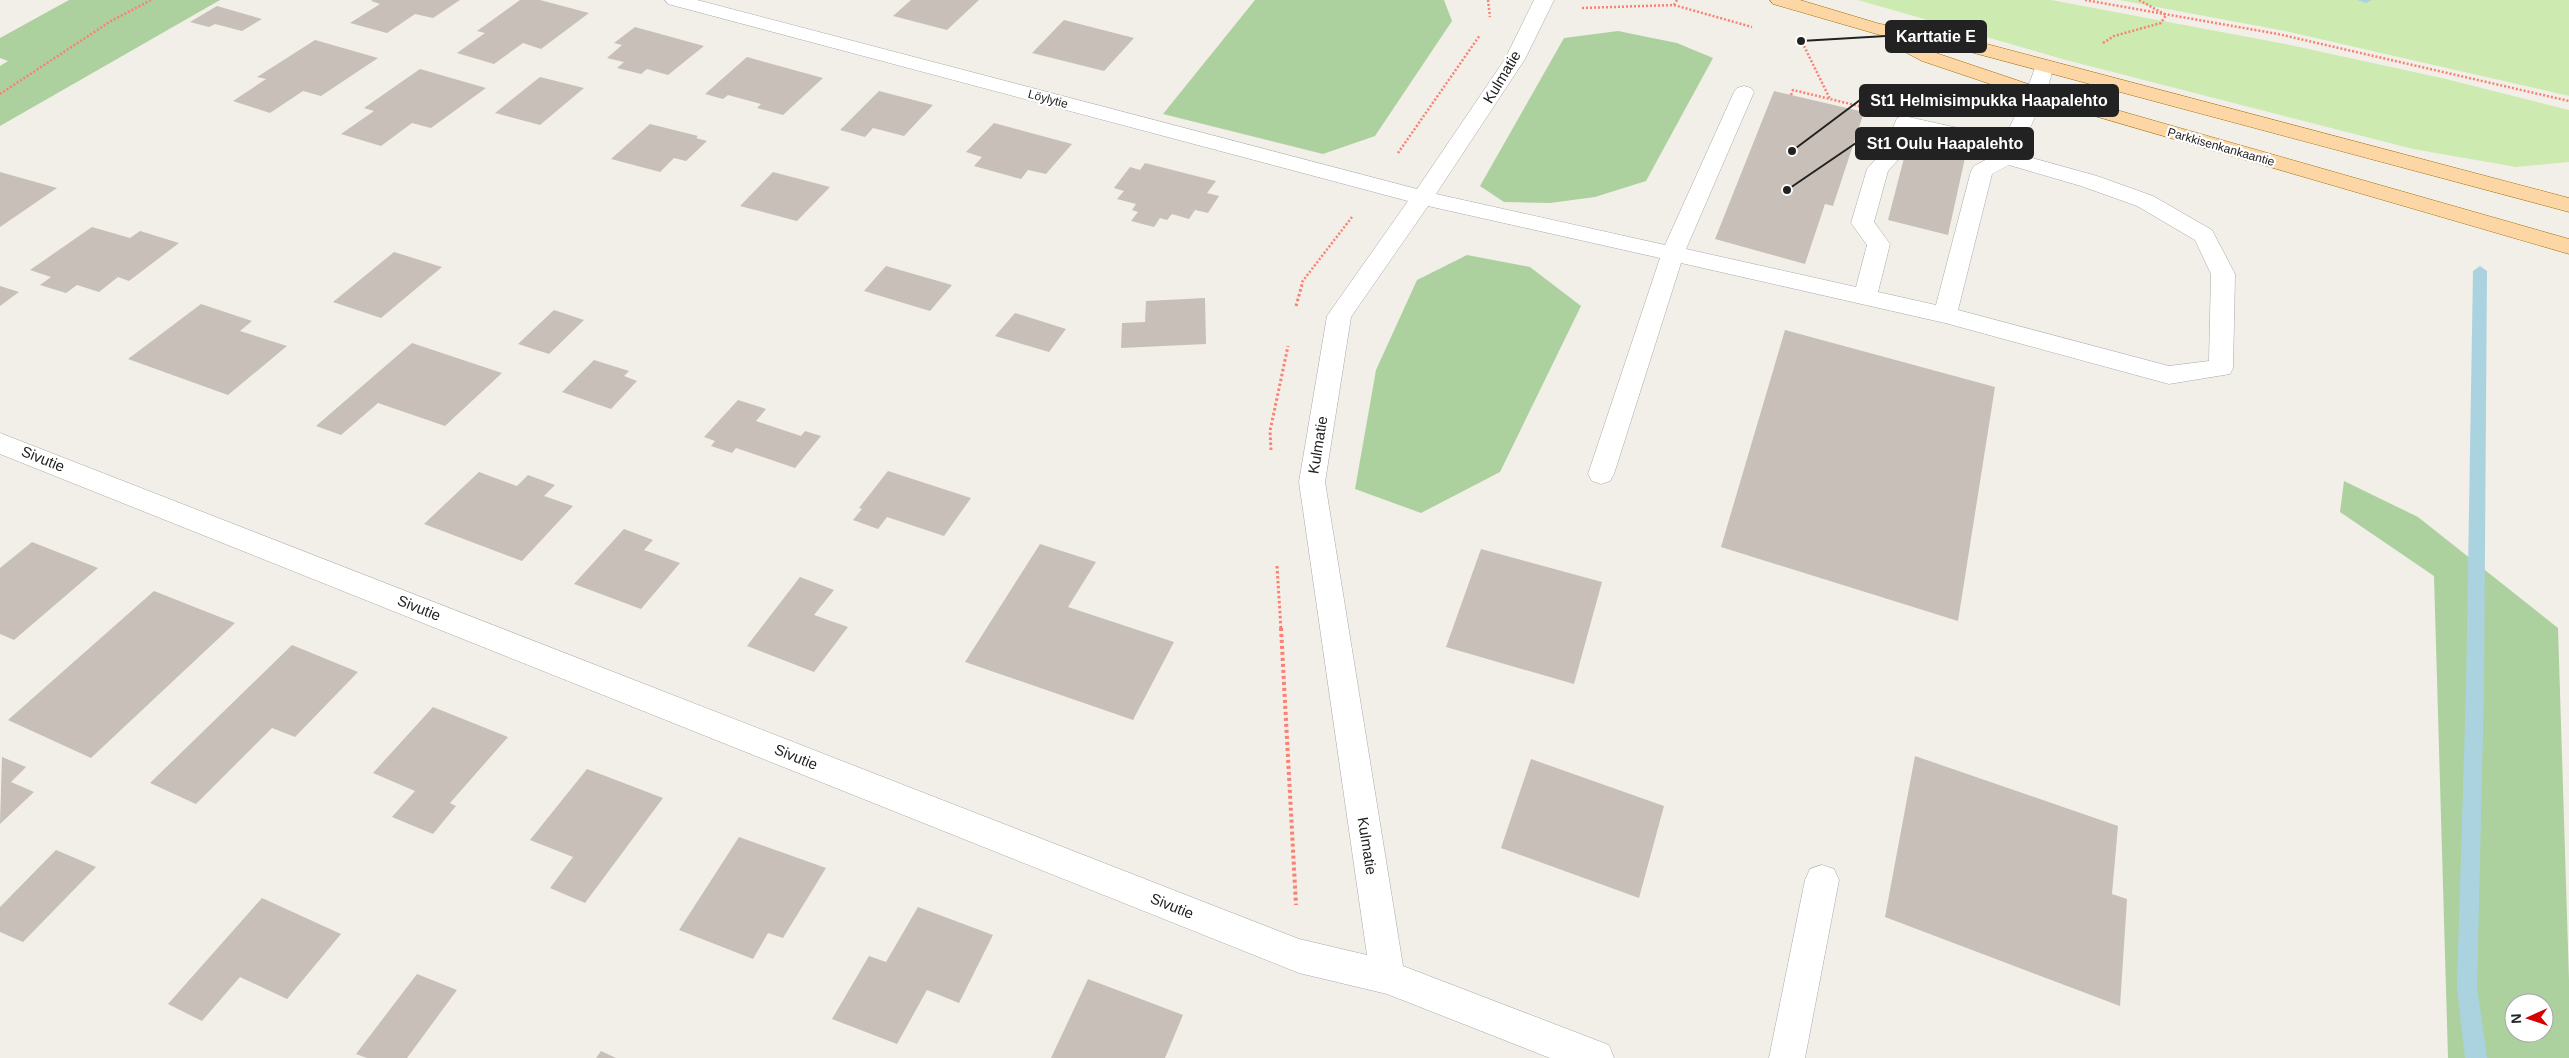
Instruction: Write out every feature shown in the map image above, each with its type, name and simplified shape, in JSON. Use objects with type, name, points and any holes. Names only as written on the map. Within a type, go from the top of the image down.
[{"type":"main road","name":"Parkkisenkankaantie","points":[[1780,0],[1878,30],[1945,39],[2569,205]]},
{"type":"main road","name":"Parkkisenkankaantie","points":[[1878,30],[1928,57],[2036,94],[2569,247]]},
{"type":"street","name":"Löylytie","points":[[675,0],[1421,198],[1865,296],[1945,315],[2169,375],[2221,368],[2223,274],[2204,235],[2145,201],[2089,181],[2006,157]]},
{"type":"street","name":"Kulmatie","points":[[1387,977],[1312,482],[1339,316],[1455,152],[1515,58],[1543,2]]},
{"type":"street","points":[[1945,315],[1982,171],[2006,157],[2036,94],[2044,66]]},
{"type":"street","points":[[1601,474],[1673,253],[1744,92]]},
{"type":"street","points":[[1865,296],[1879,244],[1862,223],[1878,169],[1894,152],[1904,122],[1977,139],[2006,157]]},
{"type":"street","name":"Sivutie","points":[[0,443],[1299,956],[1387,977],[1596,1058]]},
{"type":"street","points":[[1788,1058],[1822,880]]},
{"type":"path","points":[[0,94],[110,21],[151,0]]},
{"type":"path","points":[[1674,4],[1677,0]]},
{"type":"path","points":[[2085,0],[2278,34],[2569,101]]},
{"type":"path","points":[[2139,0],[2166,15]]},
{"type":"path","points":[[1543,2],[1584,8],[1674,4],[1756,28]]},
{"type":"path","points":[[2069,73],[2093,50],[2114,36],[2162,23],[2166,15]]},
{"type":"path","points":[[1801,41],[1830,99]]},
{"type":"path","points":[[1791,95],[1793,90],[1894,114],[1904,122]]},
{"type":"green space","points":[[69,0],[220,0],[0,126],[0,66],[8,61],[0,58],[0,38]]},
{"type":"green space","points":[[1255,0],[1444,0],[1452,21],[1375,136],[1323,154],[1163,114]]},
{"type":"green space","points":[[1858,0],[2051,0],[2290,45],[2446,79],[2569,110],[2569,162],[2516,167],[2413,149],[2066,60]]},
{"type":"green space","points":[[2119,0],[2569,0],[2569,96],[2285,31]]},
{"type":"green space","points":[[1618,31],[1677,43],[1713,58],[1646,181],[1595,197],[1550,203],[1504,202],[1480,186],[1564,38]]},
{"type":"green space","points":[[1467,255],[1530,267],[1581,306],[1500,472],[1421,513],[1355,489],[1376,370],[1417,280]]},
{"type":"green space","points":[[2344,481],[2418,517],[2558,628],[2569,980],[2569,1058],[2448,1058],[2434,576],[2340,512]]},
{"type":"building","points":[[460,0],[433,18],[415,14],[387,33],[350,23],[380,4],[371,1]]},
{"type":"building","points":[[520,0],[540,0],[589,13],[541,49],[523,43],[494,64],[457,53],[485,33],[477,31]]},
{"type":"building","points":[[911,0],[979,0],[947,30],[893,16]]},
{"type":"building","points":[[217,6],[262,19],[242,31],[215,24],[209,27],[190,22]]},
{"type":"building","points":[[1064,20],[1134,38],[1104,71],[1032,53]]},
{"type":"building","points":[[635,27],[704,46],[668,75],[647,69],[641,74],[617,68],[624,62],[607,58],[622,45],[614,43]]},
{"type":"building","points":[[315,40],[378,58],[321,96],[303,91],[270,113],[233,101],[266,79],[257,77]]},
{"type":"building","points":[[747,57],[823,78],[783,115],[757,108],[761,104],[728,95],[723,99],[705,94]]},
{"type":"building","points":[[420,69],[486,88],[431,128],[412,123],[381,146],[341,134],[374,111],[364,108]]},
{"type":"building","points":[[540,77],[584,88],[540,125],[495,113]]},
{"type":"building","points":[[879,91],[933,105],[904,136],[873,128],[865,137],[840,130]]},
{"type":"building","points":[[1774,91],[1864,112],[1833,206],[1825,204],[1805,264],[1715,239]]},
{"type":"building","points":[[994,123],[1072,144],[1046,174],[1028,170],[1021,179],[974,166],[982,157],[966,152]]},
{"type":"building","points":[[650,124],[698,136],[696,138],[707,141],[686,161],[674,158],[660,172],[611,159]]},
{"type":"building","points":[[1911,131],[1968,144],[1948,235],[1888,220]]},
{"type":"building","points":[[1145,163],[1216,181],[1207,193],[1219,196],[1208,213],[1195,210],[1189,219],[1172,214],[1167,220],[1160,218],[1154,227],[1131,221],[1138,212],[1132,210],[1136,204],[1117,199],[1124,191],[1114,188],[1130,167],[1140,170]]},
{"type":"building","points":[[0,172],[57,188],[0,227]]},
{"type":"building","points":[[773,172],[830,187],[797,221],[740,206]]},
{"type":"building","points":[[92,227],[130,238],[140,231],[179,243],[129,281],[118,277],[99,292],[77,285],[66,293],[40,285],[51,277],[30,270]]},
{"type":"building","points":[[394,252],[442,267],[381,318],[333,302]]},
{"type":"building","points":[[886,266],[952,285],[930,311],[864,291]]},
{"type":"building","points":[[0,286],[19,292],[0,306]]},
{"type":"building","points":[[1205,298],[1206,344],[1121,348],[1122,323],[1145,322],[1146,301]]},
{"type":"building","points":[[201,304],[252,321],[240,331],[287,346],[228,395],[128,359]]},
{"type":"building","points":[[554,310],[584,320],[549,354],[518,344]]},
{"type":"building","points":[[1015,313],[1066,329],[1049,352],[995,336]]},
{"type":"building","points":[[1785,330],[1995,387],[1958,621],[1721,547]]},
{"type":"building","points":[[412,343],[502,373],[445,426],[378,403],[341,435],[316,426]]},
{"type":"building","points":[[594,360],[629,371],[624,376],[637,381],[611,409],[562,392]]},
{"type":"building","points":[[738,400],[766,409],[756,421],[801,436],[805,431],[821,436],[795,468],[736,448],[732,453],[711,446],[715,441],[704,437]]},
{"type":"building","points":[[888,471],[971,498],[944,536],[887,517],[878,529],[853,520],[862,509],[859,508]]},
{"type":"building","points":[[479,472],[517,486],[528,475],[555,485],[544,496],[573,506],[522,561],[424,524]]},
{"type":"building","points":[[624,529],[653,540],[644,550],[680,563],[641,609],[574,584]]},
{"type":"building","points":[[32,542],[98,568],[14,640],[0,634],[0,568]]},
{"type":"building","points":[[1040,544],[1096,562],[1068,607],[1174,642],[1133,720],[965,662]]},
{"type":"building","points":[[1481,549],[1602,582],[1574,684],[1446,647]]},
{"type":"building","points":[[800,577],[834,590],[814,615],[848,627],[814,672],[747,646]]},
{"type":"building","points":[[154,591],[235,623],[91,758],[8,720]]},
{"type":"building","points":[[292,645],[358,672],[295,737],[272,728],[196,804],[150,783]]},
{"type":"building","points":[[433,707],[508,737],[450,803],[456,806],[433,834],[392,817],[415,791],[373,773]]},
{"type":"building","points":[[1915,756],[2118,826],[2112,894],[2127,899],[2120,1006],[1885,917]]},
{"type":"building","points":[[2,757],[26,767],[11,782],[34,792],[0,824]]},
{"type":"building","points":[[1531,759],[1664,806],[1639,898],[1501,848]]},
{"type":"building","points":[[587,769],[663,798],[585,903],[550,888],[573,857],[530,840]]},
{"type":"building","points":[[739,837],[826,868],[783,938],[768,933],[753,959],[679,930]]},
{"type":"building","points":[[56,850],[96,867],[23,942],[0,932],[0,907]]},
{"type":"building","points":[[262,898],[341,934],[287,999],[240,977],[202,1021],[168,1004]]},
{"type":"building","points":[[918,907],[993,935],[959,1003],[927,990],[897,1044],[832,1019],[869,956],[886,962]]},
{"type":"building","points":[[417,974],[457,990],[407,1058],[367,1058],[356,1054]]},
{"type":"building","points":[[1088,979],[1183,1015],[1165,1058],[1051,1058]]},
{"type":"building","points":[[601,1051],[616,1058],[596,1058]]},
{"type":"waterway","points":[[2476,1058],[2467,987],[2475,690],[2480,271]]},
{"type":"place","name":"Karttatie E","points":[[1801,41]]},
{"type":"place","name":"St1 Helmisimpukka Haapalehto","points":[[1792,151]]},
{"type":"place","name":"St1 Oulu Haapalehto","points":[[1787,190]]}]
